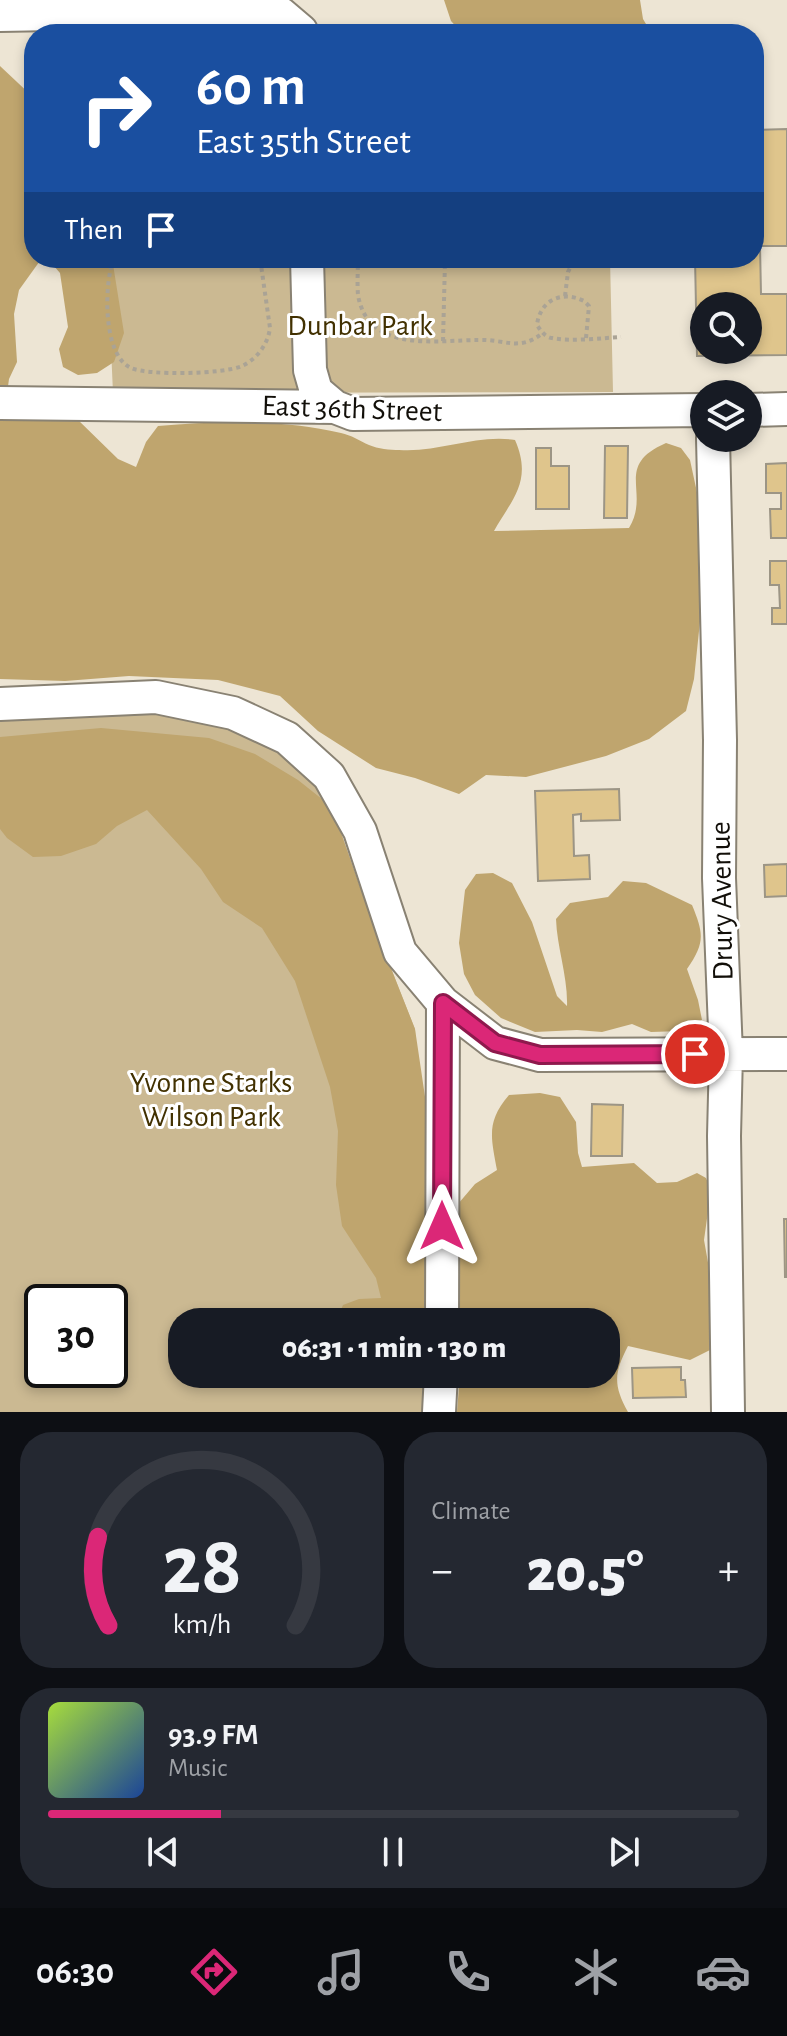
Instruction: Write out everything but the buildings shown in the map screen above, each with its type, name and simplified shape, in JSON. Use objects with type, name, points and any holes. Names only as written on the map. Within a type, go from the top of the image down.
[{"type":"street","points":[[0,15],[265,10],[302,22]]},
{"type":"street","points":[[307,268],[310,370],[316,391],[335,407]]},
{"type":"street","name":"East 36th Street","points":[[0,403],[335,407],[353,414],[690,410]]},
{"type":"street","points":[[762,410],[787,409]]},
{"type":"street","name":"Drury Avenue","points":[[713,452],[719,878],[726,1054],[724,1136],[728,1412]]},
{"type":"street","points":[[0,704],[156,697],[233,713],[287,738],[329,776],[360,831],[400,952],[443,1003],[495,1043],[540,1055],[787,1054]]},
{"type":"street","points":[[442,1308],[443,1003]]},
{"type":"street","points":[[439,1412],[440,1388]]},
{"type":"path","points":[[110,268],[106,290],[114,346],[122,361],[130,367],[163,373],[239,368],[260,351],[269,338],[270,328],[261,268]]},
{"type":"path","points":[[358,268],[358,296],[373,324],[388,336],[402,341],[482,339],[520,345],[532,342],[543,333]]},
{"type":"path","points":[[443,341],[445,268]]},
{"type":"path","points":[[565,296],[570,268]]},
{"type":"path","points":[[586,338],[589,306],[577,297],[565,296],[545,304],[537,325],[552,338],[586,338],[621,337]]},
{"type":"green space","name":"Dunbar Park","points":[[107,268],[610,268],[613,392],[113,393]]},
{"type":"green space","name":"Yvonne Starks Wilson Park","points":[[164,710],[218,722],[263,740],[311,773],[332,807],[415,1029],[430,1308],[168,1308],[168,1388],[429,1388],[427,1412],[0,1412],[0,716]]},
{"type":"shaded area","points":[[444,0],[640,0],[646,24],[454,24]]},
{"type":"shaded area","points":[[0,66],[24,89],[24,268],[35,268],[19,290],[14,314],[17,362],[9,379],[4,416],[76,418],[118,459],[136,467],[146,442],[158,426],[181,424],[250,422],[296,425],[345,434],[392,450],[428,449],[486,439],[515,440],[520,454],[521,478],[513,499],[494,531],[629,528],[635,515],[637,471],[641,461],[666,443],[681,448],[690,460],[704,525],[704,583],[694,679],[686,711],[649,739],[606,756],[526,777],[486,775],[459,794],[376,768],[318,731],[280,696],[218,680],[129,676],[65,681],[0,679]]},
{"type":"shaded area","points":[[56,268],[114,268],[124,333],[114,362],[97,373],[78,375],[63,367],[59,349],[68,327],[60,273]]},
{"type":"shaded area","points":[[101,728],[209,738],[255,754],[298,780],[332,807],[415,1029],[428,1117],[431,1308],[342,1308],[359,1299],[381,1298],[376,1278],[342,1226],[336,1185],[338,1131],[330,1087],[295,981],[262,928],[223,902],[201,869],[147,810],[117,826],[96,844],[61,856],[33,857],[0,829],[0,737]]},
{"type":"shaded area","points":[[493,873],[512,883],[532,922],[557,996],[567,1006],[556,919],[570,903],[608,897],[623,881],[646,883],[692,905],[701,938],[687,969],[702,1020],[682,1031],[651,1032],[632,1024],[602,1032],[535,1032],[501,1018],[475,995],[464,974],[459,943],[465,890],[476,874]]},
{"type":"shaded area","points":[[540,1093],[560,1097],[576,1122],[582,1167],[634,1163],[657,1183],[677,1182],[697,1173],[706,1178],[711,1190],[704,1240],[714,1296],[710,1350],[690,1360],[628,1346],[620,1364],[620,1308],[459,1308],[458,1204],[475,1184],[497,1170],[492,1130],[497,1113],[509,1095]]},
{"type":"shaded area","points":[[459,1388],[618,1388],[628,1412],[457,1412]]},
{"type":"route","points":[[442,1226],[443,1003],[495,1043],[540,1055],[695,1054]]}]
